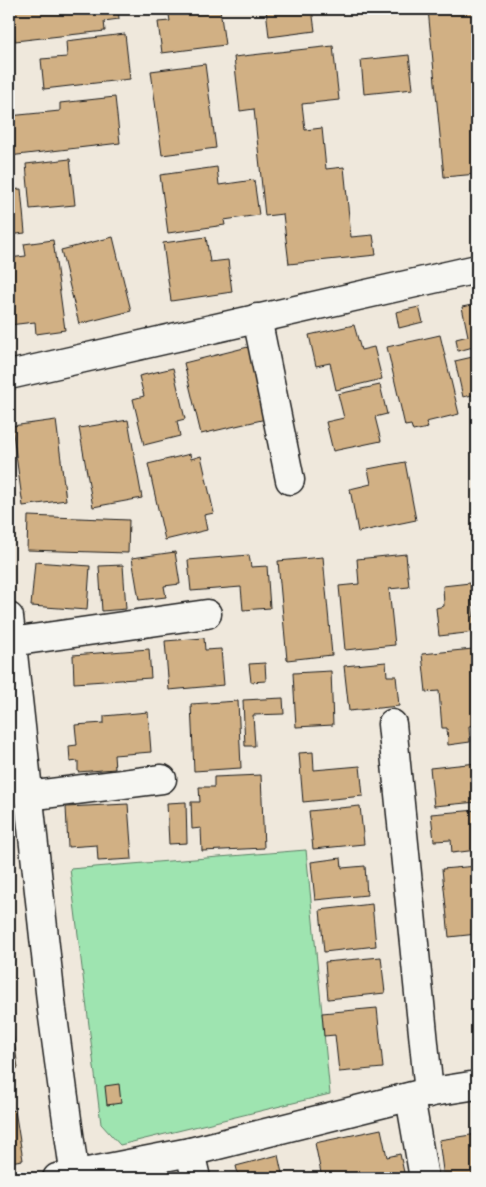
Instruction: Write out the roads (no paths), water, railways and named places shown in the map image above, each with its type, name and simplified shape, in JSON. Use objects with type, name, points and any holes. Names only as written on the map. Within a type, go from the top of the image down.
[{"type":"street","points":[[9,375],[477,269]]},
{"type":"street","points":[[257,318],[290,480]]},
{"type":"street","points":[[208,614],[10,629],[52,1010],[68,1177],[190,1152],[419,1095],[477,1085]]},
{"type":"street","points":[[392,724],[424,1178]]},
{"type":"street","points":[[28,796],[162,779]]},
{"type":"street","points":[[190,1152],[196,1178]]}]
